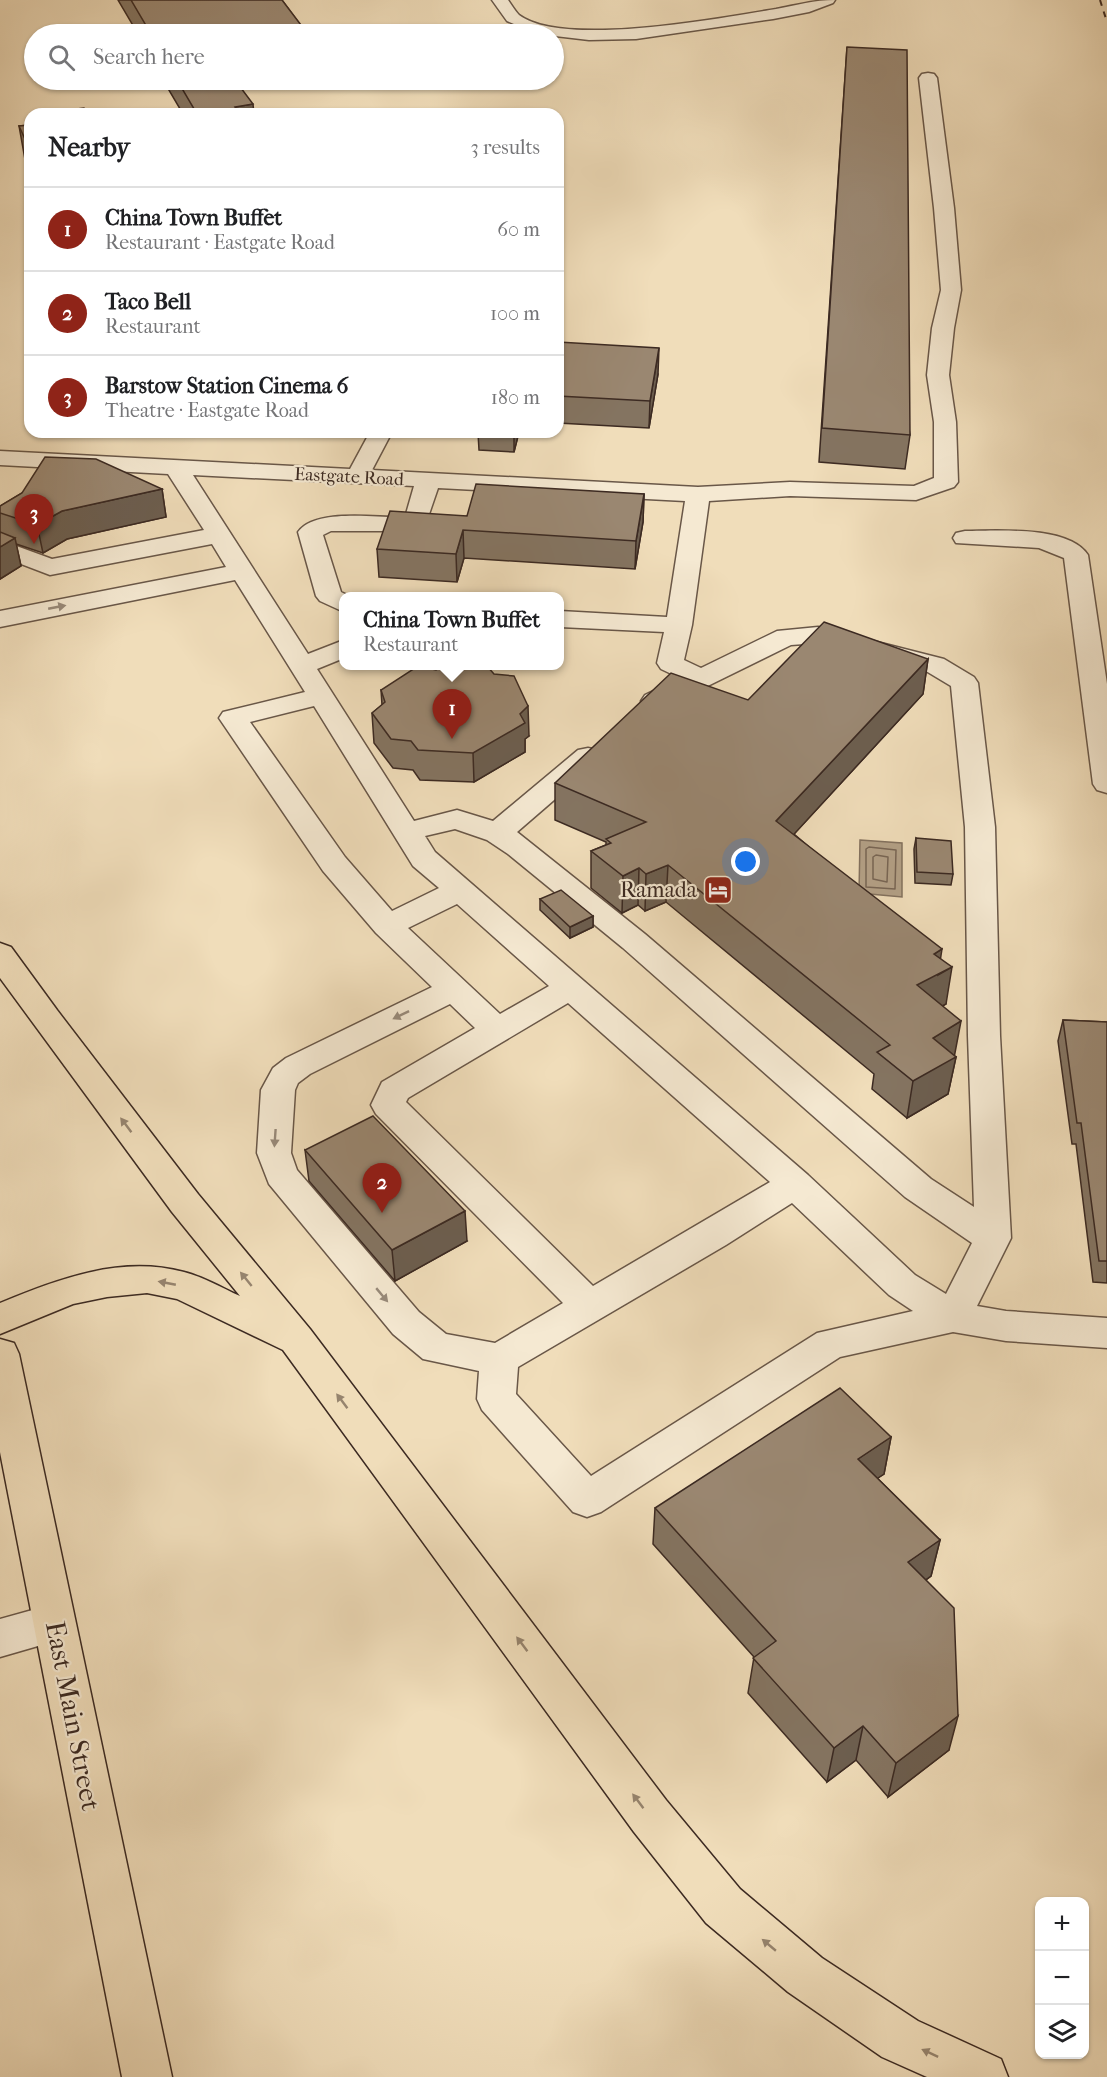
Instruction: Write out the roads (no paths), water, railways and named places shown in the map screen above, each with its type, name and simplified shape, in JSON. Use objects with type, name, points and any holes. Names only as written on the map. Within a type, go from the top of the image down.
[{"type":"main road","points":[[0,954],[45,1018],[184,1203],[297,1341],[650,1816],[723,1906],[805,1975],[900,2039],[983,2077]]},
{"type":"main road","points":[[0,1319],[67,1291],[107,1283],[147,1279],[184,1286],[297,1341]]},
{"type":"main road","name":"East Main Street","points":[[0,1354],[147,2077]]},
{"type":"street","points":[[500,0],[513,18],[527,24]]},
{"type":"street","points":[[564,33],[636,34],[802,9],[827,0]]},
{"type":"street","name":"Eastgate Road","points":[[7,458],[698,494],[790,489],[916,493],[946,482],[945,422],[938,375],[951,290],[944,208],[928,78]]},
{"type":"street","points":[[357,477],[378,438]]},
{"type":"street","points":[[0,482],[7,458]]},
{"type":"street","points":[[176,467],[424,859],[795,1184],[902,1285],[953,1317]]},
{"type":"street","points":[[339,601],[329,596],[310,532],[327,524],[399,524],[417,518],[428,481]]},
{"type":"street","points":[[698,494],[679,625],[670,663],[703,679]]},
{"type":"street","points":[[0,547],[50,567],[219,535]]},
{"type":"street","points":[[965,538],[1040,541],[1068,548],[1076,555],[1107,784]]},
{"type":"street","points":[[0,619],[242,571]]},
{"type":"street","points":[[564,619],[679,625]]},
{"type":"street","points":[[633,715],[642,707],[786,637],[818,635],[935,665],[964,683],[980,827],[984,1036],[993,1238],[953,1317]]},
{"type":"street","points":[[302,666],[339,650]]},
{"type":"street","points":[[321,696],[233,718],[334,864],[387,926],[497,1030]]},
{"type":"street","points":[[497,833],[536,802],[607,738]]},
{"type":"street","points":[[406,832],[457,819],[497,833],[519,847],[634,941],[918,1188],[993,1238]]},
{"type":"street","points":[[387,926],[459,891]]},
{"type":"street","points":[[570,988],[394,1091],[388,1105],[589,1306]]},
{"type":"street","points":[[454,989],[298,1066],[285,1076],[278,1090],[274,1154],[281,1175],[406,1323],[436,1348],[499,1359],[713,1235],[795,1184]]},
{"type":"street","points":[[499,1359],[496,1399],[587,1500],[830,1344],[953,1317],[1006,1326],[1107,1333]]},
{"type":"street","points":[[0,1638],[54,1623]]},
{"type":"water","points":[[860,840],[902,843],[902,897],[859,893]]},
{"type":"railway","points":[[1100,0],[1107,22]]},
{"type":"place","name":"Barstow Station Cinema 6","points":[[34,544]]},
{"type":"place","name":"China Town Buffet","points":[[452,739]]},
{"type":"place","name":"Ramada","points":[[718,890]]},
{"type":"place","name":"Taco Bell","points":[[382,1213]]}]
